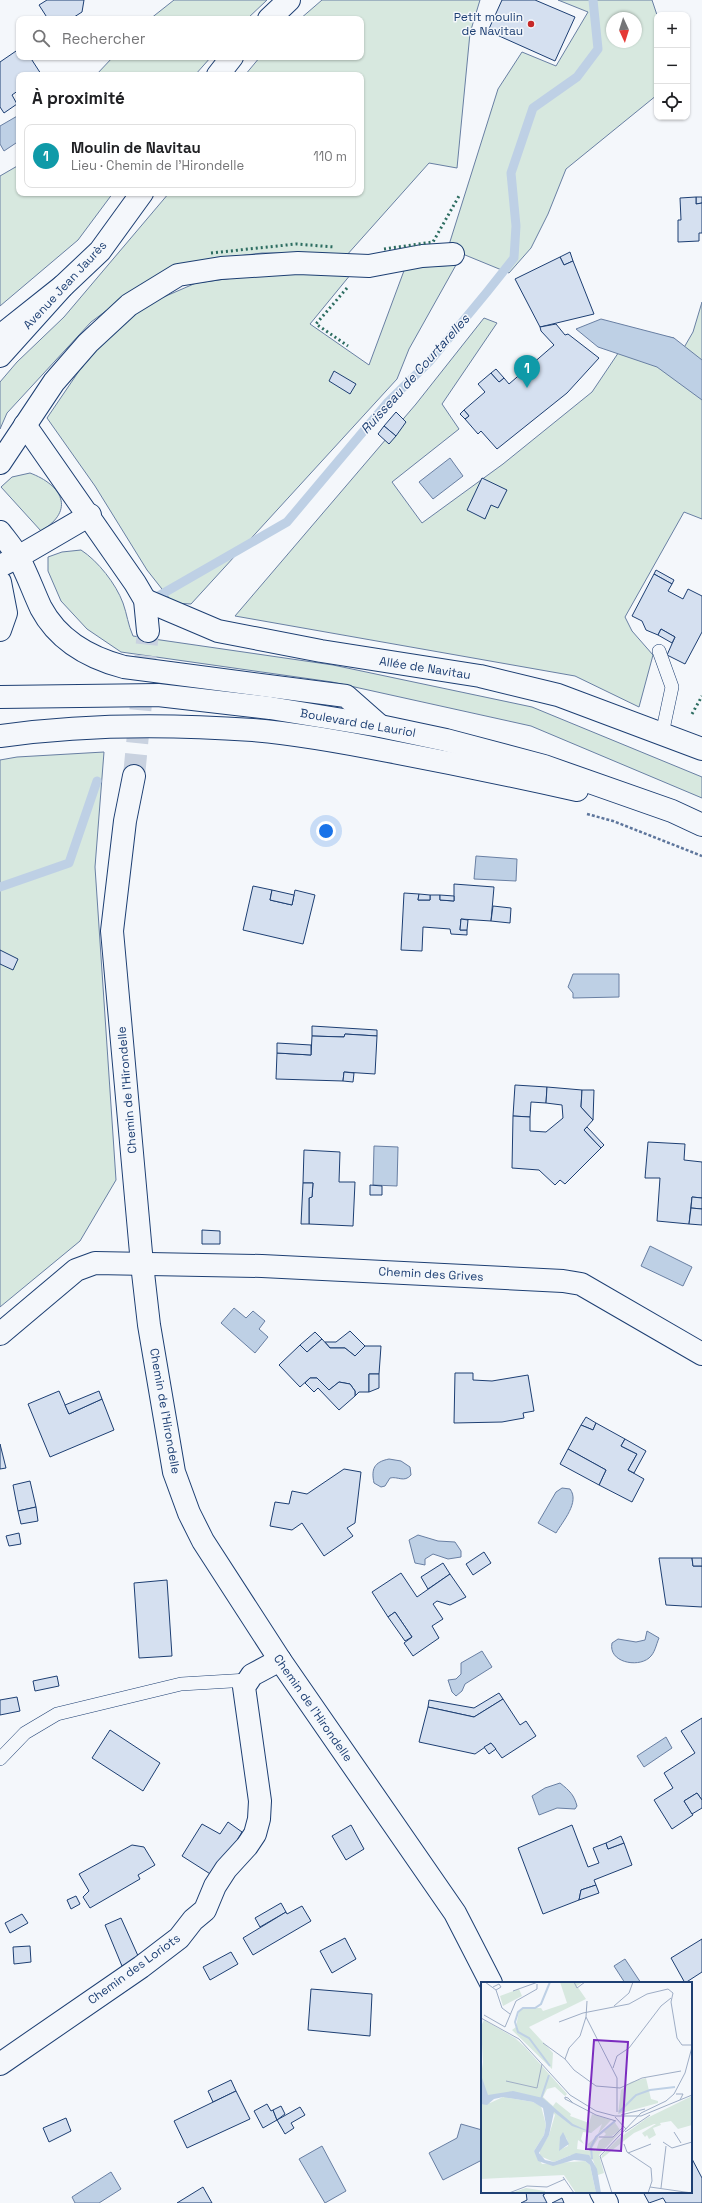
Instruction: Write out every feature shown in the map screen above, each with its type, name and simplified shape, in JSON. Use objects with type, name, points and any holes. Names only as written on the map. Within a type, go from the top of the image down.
[{"type":"street","points":[[272,16],[289,0]]},
{"type":"street","points":[[220,72],[230,60]]},
{"type":"street","name":"Avenue Jean Jaurès","points":[[0,356],[62,286],[100,251],[140,196]]},
{"type":"street","points":[[0,463],[54,382],[88,343],[129,305],[178,275],[221,268],[298,263],[369,266],[422,256],[453,254]]},
{"type":"street","points":[[0,336],[62,286]]},
{"type":"street","points":[[25,424],[90,515],[145,600],[148,631]]},
{"type":"street","points":[[9,561],[90,515]]},
{"type":"street","points":[[0,532],[9,561],[60,634],[80,651],[102,661],[157,673],[259,684],[346,696],[380,726]]},
{"type":"street","points":[[0,582],[6,612],[0,630]]},
{"type":"street","name":"Allée de Navitau","points":[[145,600],[218,630],[321,651],[480,676],[558,695],[702,749]]},
{"type":"street","name":"Boulevard de Lauriol","points":[[0,697],[158,694],[270,708],[380,726],[446,740],[544,766],[672,811],[702,825]]},
{"type":"street","points":[[0,736],[34,731],[99,727],[254,730],[327,739],[476,768],[672,811]]},
{"type":"street","name":"Chemin de l'Hirondelle","points":[[134,776],[125,821],[112,931],[142,1264],[149,1325],[174,1472],[189,1513],[203,1541],[280,1660],[455,1913],[490,1982]]},
{"type":"street","name":"Chemin des Grives","points":[[0,1334],[76,1270],[95,1263],[166,1263],[563,1280],[581,1284],[702,1354]]},
{"type":"street","points":[[248,1680],[252,1675],[280,1660]]},
{"type":"street","name":"Chemin des Loriots","points":[[0,2064],[141,1967],[179,1938],[193,1920],[205,1910],[215,1886],[255,1834],[259,1819],[260,1801],[245,1698],[244,1687],[248,1680]]},
{"type":"street","points":[[602,2193],[607,2203]]},
{"type":"lane","points":[[659,651],[672,687],[662,734]]},
{"type":"lane","points":[[0,1759],[25,1733],[57,1714],[181,1684],[248,1680]]},
{"type":"shaded area","points":[[174,0],[267,0],[250,16],[154,16]]},
{"type":"shaded area","points":[[322,0],[480,0],[470,33],[457,168],[429,163],[346,256],[305,253],[262,253],[222,258],[130,293],[91,322],[7,413],[0,429],[0,382],[17,362],[64,317],[166,196],[364,196],[364,72],[248,72],[258,60],[364,60],[364,16],[303,16]]},
{"type":"shaded area","points":[[558,0],[652,0],[656,12],[654,12],[654,97],[566,169],[548,214],[531,248],[509,273],[448,248],[498,89],[522,52],[556,66],[588,12]]},
{"type":"shaded area","points":[[110,60],[208,60],[198,72],[99,72]]},
{"type":"shaded area","points":[[16,167],[16,196],[111,196],[78,240],[0,306],[0,176]]},
{"type":"shaded area","points":[[456,265],[409,349],[397,379],[191,604],[173,603],[147,570],[95,486],[47,418],[79,371],[109,335],[143,306],[196,283],[279,272],[351,274],[310,324],[369,365],[405,268]]},
{"type":"shaded area","points":[[702,302],[702,519],[684,512],[625,617],[632,631],[653,655],[639,707],[575,676],[235,616],[416,404],[484,318],[497,323],[442,404],[459,429],[392,482],[422,523],[503,464],[592,392],[633,331],[674,338],[682,351],[693,332]]},
{"type":"shaded area","points":[[30,473],[50,484],[57,491],[61,499],[59,515],[52,523],[41,531],[1,487],[12,477]]},
{"type":"shaded area","points":[[81,550],[94,560],[116,588],[123,603],[133,636],[333,665],[532,707],[702,777],[702,798],[531,726],[332,682],[121,652],[87,629],[61,601],[48,571],[48,557],[62,552]]},
{"type":"shaded area","points":[[104,752],[95,867],[116,1180],[80,1241],[0,1307],[0,760],[17,757]]},
{"type":"water","points":[[16,117],[16,143],[4,151],[0,144],[0,126]]},
{"type":"water","points":[[601,319],[674,338],[702,360],[702,400],[657,367],[598,347],[576,329]]},
{"type":"water","points":[[450,458],[463,476],[433,499],[419,482]]},
{"type":"water","points":[[476,856],[517,859],[516,881],[474,879]]},
{"type":"water","points":[[573,974],[619,974],[619,997],[573,998],[573,993],[568,987]]},
{"type":"water","points":[[374,1146],[398,1147],[397,1186],[373,1185]]},
{"type":"water","points":[[650,1246],[692,1267],[683,1286],[641,1266]]},
{"type":"water","points":[[234,1308],[246,1318],[253,1311],[265,1321],[259,1329],[268,1337],[255,1353],[221,1323]]},
{"type":"water","points":[[389,1459],[401,1461],[410,1467],[411,1475],[406,1479],[390,1478],[385,1486],[381,1487],[374,1483],[373,1470],[377,1464]]},
{"type":"water","points":[[562,1488],[570,1489],[573,1494],[573,1500],[566,1517],[556,1533],[538,1523],[556,1492]]},
{"type":"water","points":[[418,1535],[438,1541],[455,1542],[461,1551],[461,1557],[448,1559],[433,1554],[425,1559],[425,1565],[415,1563],[409,1540]]},
{"type":"water","points":[[647,1631],[659,1638],[654,1651],[649,1658],[638,1663],[631,1663],[619,1659],[614,1655],[612,1643],[618,1639],[636,1642],[645,1640]]},
{"type":"water","points":[[482,1651],[492,1667],[465,1684],[462,1691],[456,1696],[452,1692],[448,1680],[456,1679],[461,1674],[461,1663]]},
{"type":"water","points":[[666,1737],[672,1748],[644,1767],[637,1756]]},
{"type":"water","points":[[560,1783],[571,1793],[577,1806],[575,1809],[557,1808],[539,1815],[532,1796],[545,1788]]},
{"type":"water","points":[[625,1959],[640,1982],[624,1982],[614,1966]]},
{"type":"water","points":[[461,2124],[481,2130],[481,2161],[443,2180],[429,2153],[457,2138]]},
{"type":"water","points":[[322,2146],[346,2191],[325,2203],[299,2159]]},
{"type":"water","points":[[111,2172],[121,2189],[99,2203],[75,2203],[72,2197]]},
{"type":"building","points":[[47,0],[84,0],[82,12],[76,16],[46,16],[39,5]]},
{"type":"building","name":"Petit moulin de Navitau","points":[[502,0],[535,0],[575,17],[555,61],[488,31]]},
{"type":"building","points":[[16,51],[16,60],[32,60],[40,72],[16,72],[16,92],[12,95],[16,105],[4,113],[0,107],[0,62]]},
{"type":"building","points":[[696,197],[702,197],[702,203],[696,204]]},
{"type":"building","points":[[696,197],[696,204],[702,203],[702,233],[699,233],[699,241],[678,242],[678,220],[681,220],[680,198]]},
{"type":"building","points":[[570,252],[573,261],[564,265],[560,257]]},
{"type":"building","points":[[560,257],[564,265],[573,261],[594,314],[540,327],[515,279]]},
{"type":"building","points":[[556,324],[565,335],[568,334],[599,358],[567,393],[497,449],[481,431],[478,434],[465,419],[469,416],[464,410],[485,392],[478,384],[491,373],[499,382],[504,378],[509,384],[554,345],[541,331],[540,327]]},
{"type":"building","points":[[496,369],[504,378],[499,382],[491,373]]},
{"type":"building","points":[[334,371],[356,384],[350,394],[329,381]]},
{"type":"building","points":[[464,410],[469,416],[465,419],[460,414]]},
{"type":"building","points":[[396,412],[406,422],[396,436],[384,426]]},
{"type":"building","points":[[384,426],[396,436],[389,444],[378,434]]},
{"type":"building","points":[[482,478],[507,490],[498,508],[491,505],[485,519],[467,510]]},
{"type":"building","points":[[656,570],[674,580],[672,584],[654,574]]},
{"type":"building","points":[[654,574],[672,584],[668,591],[683,599],[688,589],[702,596],[702,632],[685,664],[667,655],[675,637],[661,629],[658,635],[646,630],[642,621],[632,616]]},
{"type":"building","points":[[661,629],[675,637],[672,643],[658,635]]},
{"type":"building","points":[[454,884],[494,887],[491,921],[461,919],[460,930],[467,930],[467,935],[451,934],[450,929],[423,927],[422,951],[401,950],[404,893],[419,894],[418,900],[430,900],[430,895],[440,895],[440,900],[454,901]]},
{"type":"building","points":[[253,886],[272,890],[270,900],[292,905],[295,890],[315,895],[303,944],[243,930]]},
{"type":"building","points":[[272,890],[294,895],[292,905],[270,900]]},
{"type":"building","points":[[419,894],[430,895],[430,900],[418,900]]},
{"type":"building","points":[[440,895],[454,896],[454,901],[440,900]]},
{"type":"building","points":[[493,906],[511,908],[510,923],[491,921]]},
{"type":"building","points":[[461,919],[468,920],[467,930],[460,930]]},
{"type":"building","points":[[0,950],[18,959],[13,970],[0,964]]},
{"type":"building","points":[[312,1026],[377,1030],[377,1036],[345,1034],[344,1037],[312,1036]]},
{"type":"building","points":[[345,1034],[377,1036],[375,1074],[344,1072],[343,1081],[276,1079],[277,1053],[311,1055],[312,1036],[344,1037]]},
{"type":"building","points":[[277,1043],[311,1045],[311,1055],[277,1053]]},
{"type":"building","points":[[344,1072],[354,1073],[353,1082],[343,1081]]},
{"type":"building","points":[[515,1085],[547,1087],[546,1103],[531,1102],[530,1117],[513,1116]]},
{"type":"building","points":[[547,1087],[582,1090],[581,1107],[593,1120],[584,1130],[601,1148],[565,1184],[560,1180],[555,1185],[539,1170],[512,1168],[513,1116],[530,1117],[530,1131],[546,1132],[563,1118],[562,1105],[546,1103]]},
{"type":"building","points":[[582,1090],[594,1090],[593,1120],[581,1107]]},
{"type":"building","points":[[587,1127],[604,1145],[601,1148],[584,1130]]},
{"type":"building","points":[[648,1142],[685,1144],[684,1160],[702,1162],[702,1198],[692,1197],[689,1224],[657,1221],[660,1178],[645,1178]]},
{"type":"building","points":[[304,1150],[340,1152],[339,1182],[355,1182],[353,1226],[309,1224],[309,1198],[312,1197],[313,1183],[303,1183]]},
{"type":"building","points":[[303,1183],[313,1183],[312,1197],[309,1198],[309,1224],[301,1224]]},
{"type":"building","points":[[370,1185],[382,1186],[382,1195],[370,1195]]},
{"type":"building","points":[[692,1197],[702,1198],[702,1209],[691,1208]]},
{"type":"building","points":[[691,1208],[702,1209],[702,1225],[689,1224]]},
{"type":"building","points":[[202,1230],[220,1231],[220,1244],[202,1244]]},
{"type":"building","points":[[350,1331],[365,1346],[355,1356],[345,1348],[330,1348],[325,1342],[336,1342]]},
{"type":"building","points":[[315,1332],[322,1339],[307,1352],[300,1345]]},
{"type":"building","points":[[322,1339],[330,1348],[345,1348],[355,1356],[365,1346],[381,1346],[379,1374],[369,1374],[369,1392],[359,1392],[355,1396],[355,1391],[350,1384],[339,1382],[329,1390],[317,1378],[310,1378],[300,1387],[279,1365],[300,1345],[307,1352]]},
{"type":"building","points":[[455,1373],[473,1373],[473,1380],[492,1381],[528,1375],[534,1411],[523,1413],[524,1418],[502,1422],[454,1423]]},
{"type":"building","points":[[369,1374],[379,1374],[379,1388],[369,1392]]},
{"type":"building","points":[[310,1378],[317,1378],[329,1390],[339,1382],[350,1384],[355,1391],[355,1396],[339,1410],[318,1388],[314,1392],[305,1383]]},
{"type":"building","points":[[59,1391],[69,1414],[102,1399],[114,1430],[50,1457],[28,1404]]},
{"type":"building","points":[[99,1391],[102,1399],[69,1414],[65,1405]]},
{"type":"building","points":[[586,1417],[596,1423],[593,1430],[581,1425]]},
{"type":"building","points":[[596,1423],[625,1439],[621,1446],[637,1454],[628,1470],[644,1479],[632,1502],[599,1485],[606,1470],[568,1449],[581,1425],[593,1430]]},
{"type":"building","points":[[625,1439],[646,1451],[634,1473],[628,1470],[637,1454],[621,1446]]},
{"type":"building","points":[[0,1444],[6,1468],[0,1469]]},
{"type":"building","points":[[568,1449],[606,1470],[599,1485],[560,1464]]},
{"type":"building","points":[[344,1469],[361,1472],[355,1523],[347,1528],[353,1536],[324,1556],[302,1523],[292,1530],[270,1526],[275,1502],[289,1504],[292,1491],[307,1494]]},
{"type":"building","points":[[30,1481],[36,1507],[18,1511],[13,1485]]},
{"type":"building","points":[[36,1507],[38,1521],[21,1524],[18,1511]]},
{"type":"building","points":[[19,1533],[21,1544],[9,1546],[6,1536]]},
{"type":"building","points":[[484,1552],[491,1563],[473,1575],[466,1564]]},
{"type":"building","points":[[659,1558],[692,1558],[693,1566],[702,1566],[702,1607],[666,1605]]},
{"type":"building","points":[[692,1558],[702,1558],[702,1566],[693,1566]]},
{"type":"building","points":[[443,1563],[450,1574],[428,1589],[421,1577]]},
{"type":"building","points":[[401,1573],[417,1597],[450,1574],[466,1597],[450,1605],[437,1601],[433,1604],[443,1619],[432,1626],[439,1638],[413,1656],[404,1643],[412,1637],[395,1612],[388,1617],[372,1592]]},
{"type":"building","points":[[167,1580],[172,1656],[139,1658],[134,1583]]},
{"type":"building","points":[[395,1612],[412,1637],[405,1641],[388,1617]]},
{"type":"building","points":[[57,1676],[59,1686],[35,1691],[33,1681]]},
{"type":"building","points":[[499,1693],[503,1699],[474,1717],[428,1707],[429,1700],[474,1708]]},
{"type":"building","points":[[17,1697],[20,1711],[0,1715],[0,1700]]},
{"type":"building","points":[[503,1699],[520,1725],[526,1721],[536,1736],[502,1758],[491,1743],[475,1754],[419,1742],[428,1707],[474,1717]]},
{"type":"building","points":[[702,1718],[702,1800],[697,1793],[684,1801],[693,1815],[672,1829],[654,1800],[673,1788],[664,1773],[695,1753],[681,1731]]},
{"type":"building","points":[[110,1730],[160,1763],[143,1791],[92,1758]]},
{"type":"building","points":[[491,1743],[496,1749],[489,1754],[484,1747]]},
{"type":"building","points":[[697,1793],[702,1800],[702,1808],[692,1814],[684,1801]]},
{"type":"building","points":[[228,1822],[242,1832],[215,1877],[182,1856],[202,1824],[220,1834]]},
{"type":"building","points":[[351,1825],[364,1849],[346,1860],[332,1836]]},
{"type":"building","points":[[572,1825],[588,1867],[599,1863],[593,1848],[606,1843],[608,1849],[624,1843],[632,1865],[594,1880],[596,1885],[581,1890],[579,1900],[543,1914],[518,1848]]},
{"type":"building","points":[[621,1836],[624,1843],[608,1849],[606,1843]]},
{"type":"building","points":[[132,1845],[144,1847],[155,1865],[138,1875],[140,1879],[90,1908],[83,1897],[89,1891],[79,1874]]},
{"type":"building","points":[[596,1885],[599,1893],[579,1900],[581,1890]]},
{"type":"building","points":[[76,1896],[80,1904],[71,1909],[67,1900]]},
{"type":"building","points":[[281,1903],[286,1912],[260,1927],[255,1918]]},
{"type":"building","points":[[302,1906],[311,1921],[253,1955],[243,1938],[286,1912],[287,1914]]},
{"type":"building","points":[[22,1914],[28,1923],[10,1933],[5,1923]]},
{"type":"building","points":[[121,1918],[139,1958],[122,1966],[105,1925]]},
{"type":"building","points":[[345,1938],[356,1959],[332,1973],[320,1951]]},
{"type":"building","points":[[702,1939],[702,1972],[687,1982],[684,1982],[671,1958]]},
{"type":"building","points":[[30,1946],[31,1962],[14,1964],[13,1947]]},
{"type":"building","points":[[231,1952],[238,1964],[210,1980],[203,1967]]},
{"type":"building","points":[[311,1989],[372,1994],[370,2036],[308,2030]]},
{"type":"building","points":[[231,2080],[236,2091],[213,2102],[208,2091]]},
{"type":"building","points":[[236,2091],[250,2119],[187,2148],[174,2121]]},
{"type":"building","points":[[267,2104],[271,2111],[273,2110],[277,2120],[263,2128],[254,2111]]},
{"type":"building","points":[[281,2106],[285,2114],[277,2120],[273,2110]]},
{"type":"building","points":[[300,2107],[305,2115],[291,2123],[294,2128],[285,2134],[277,2120]]},
{"type":"building","points":[[66,2118],[71,2131],[49,2142],[43,2128]]},
{"type":"building","points":[[692,2159],[702,2178],[702,2203],[666,2203],[663,2198],[649,2203],[644,2193],[692,2193]]},
{"type":"building","points":[[203,2187],[212,2203],[177,2203]]},
{"type":"building","points":[[526,2193],[546,2193],[543,2195],[547,2203],[521,2203],[527,2200]]},
{"type":"building","points":[[562,2198],[564,2203],[552,2203]]},
{"type":"waterway","name":"Ruisseau de Courtarelles","points":[[155,598],[287,522],[388,402],[430,361],[514,258],[516,226],[511,173],[533,108],[577,77],[598,49],[593,0]]},
{"type":"waterway","name":"Ruisseau de Courtarelles","points":[[0,887],[69,863],[97,781]]},
{"type":"tunnel","points":[[134,776],[148,631]]},
{"type":"hedge","points":[[384,249],[433,242],[459,196]]},
{"type":"hedge","points":[[211,253],[296,244],[335,247]]},
{"type":"hedge","points":[[347,288],[316,324],[348,346]]},
{"type":"hedge","points":[[692,714],[702,696]]},
{"type":"place","name":"Petit moulin de Navitau","points":[[531,24]]},
{"type":"place","name":"Moulin de Navitau","points":[[527,388]]}]
